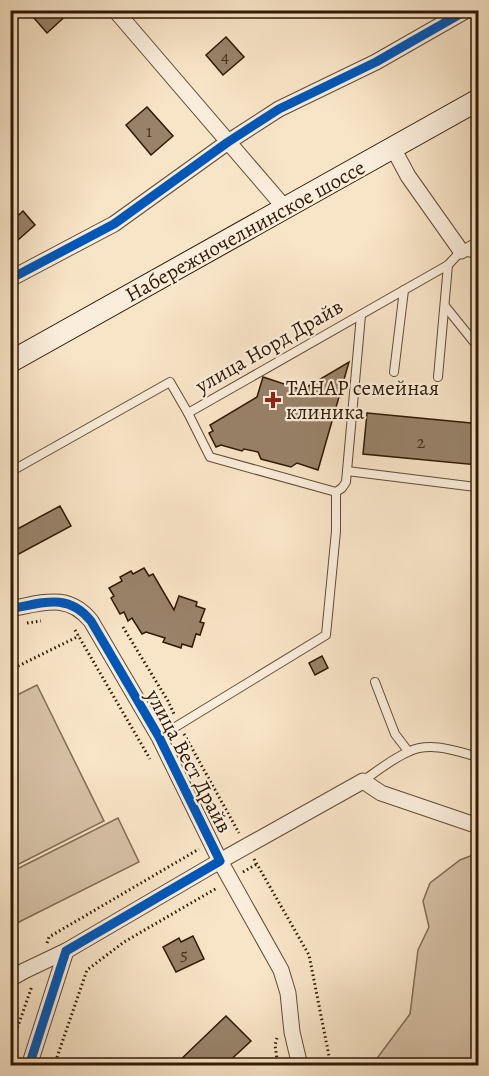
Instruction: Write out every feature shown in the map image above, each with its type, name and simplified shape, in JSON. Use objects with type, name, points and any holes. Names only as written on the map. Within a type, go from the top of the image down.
[{"type":"main road","name":"Набережночелнинское шоссе","points":[[11,361],[478,100]]},
{"type":"street","points":[[115,10],[285,208]]},
{"type":"street","points":[[10,279],[114,224],[228,142],[279,109],[376,62],[467,10]]},
{"type":"street","points":[[393,148],[408,176],[461,251]]},
{"type":"street","name":"улица Вест Драйв","points":[[10,609],[56,602],[73,605],[83,611],[159,737],[220,861],[66,951],[10,980]]},
{"type":"street","points":[[300,1065],[282,970],[220,861],[363,781],[381,793],[478,825]]},
{"type":"street","points":[[29,1065],[66,951]]},
{"type":"lane","name":"улица Норд Драйв","points":[[10,472],[170,382],[188,413],[448,265],[461,251],[478,241]]},
{"type":"lane","points":[[461,251],[478,253]]},
{"type":"lane","points":[[438,377],[448,265]]},
{"type":"lane","points":[[394,372],[404,290]]},
{"type":"lane","points":[[445,306],[478,347]]},
{"type":"lane","points":[[188,413],[210,457],[336,492],[342,489],[346,482],[361,315]]},
{"type":"lane","points":[[347,471],[476,487],[478,490]]},
{"type":"lane","points":[[159,737],[326,635],[335,540],[336,492]]},
{"type":"lane","points":[[375,682],[395,734],[408,751]]},
{"type":"lane","points":[[363,781],[408,751],[435,747],[478,757]]},
{"type":"path","points":[[20,625],[49,619]]},
{"type":"path","points":[[72,624],[154,764]]},
{"type":"path","points":[[10,670],[79,636]]},
{"type":"path","points":[[10,1049],[50,937],[202,847]]},
{"type":"path","points":[[54,1065],[87,970],[124,942],[220,887]]},
{"type":"path","points":[[277,1037],[275,1045],[278,1065]]},
{"type":"shaded area","points":[[37,685],[104,821],[11,868],[11,698]]},
{"type":"shaded area","points":[[118,818],[139,862],[11,926],[11,872]]},
{"type":"shaded area","points":[[478,853],[478,1065],[372,1065],[410,1014],[418,950],[429,927],[423,901],[430,883],[460,860]]},
{"type":"building","points":[[27,10],[72,10],[47,33]]},
{"type":"building","points":[[226,37],[244,57],[223,75],[206,55]]},
{"type":"building","points":[[147,107],[173,136],[151,155],[126,125]]},
{"type":"building","points":[[23,211],[35,225],[18,240],[10,231],[10,223]]},
{"type":"building","points":[[349,362],[318,470],[297,463],[291,467],[261,459],[258,452],[244,449],[242,451],[221,445],[216,447],[209,433],[213,431],[210,425],[257,397],[263,377],[302,390]]},
{"type":"building","points":[[367,413],[471,423],[478,432],[478,465],[363,454]]},
{"type":"building","points":[[60,506],[71,526],[15,556],[10,548],[10,533]]},
{"type":"building","points":[[144,568],[149,576],[153,574],[174,610],[179,596],[197,602],[196,606],[205,609],[200,622],[204,623],[200,635],[196,634],[192,647],[182,644],[181,648],[163,642],[165,638],[146,632],[142,634],[132,618],[128,621],[124,612],[120,614],[111,598],[114,596],[109,588],[122,581],[120,577]]},
{"type":"building","points":[[322,656],[328,668],[315,675],[309,663]]},
{"type":"building","points":[[193,936],[204,959],[176,972],[163,947],[179,938],[181,942]]},
{"type":"building","points":[[226,1016],[251,1041],[225,1065],[175,1065]]},
{"type":"cycle path","points":[[10,279],[114,224],[228,142],[279,109],[376,62],[467,10]]},
{"type":"cycle path","points":[[10,609],[44,603],[64,603],[73,606],[91,621],[159,737],[220,861],[66,951],[29,1066]]},
{"type":"place","name":"ТАНАР семейная клиника","points":[[273,400]]}]
